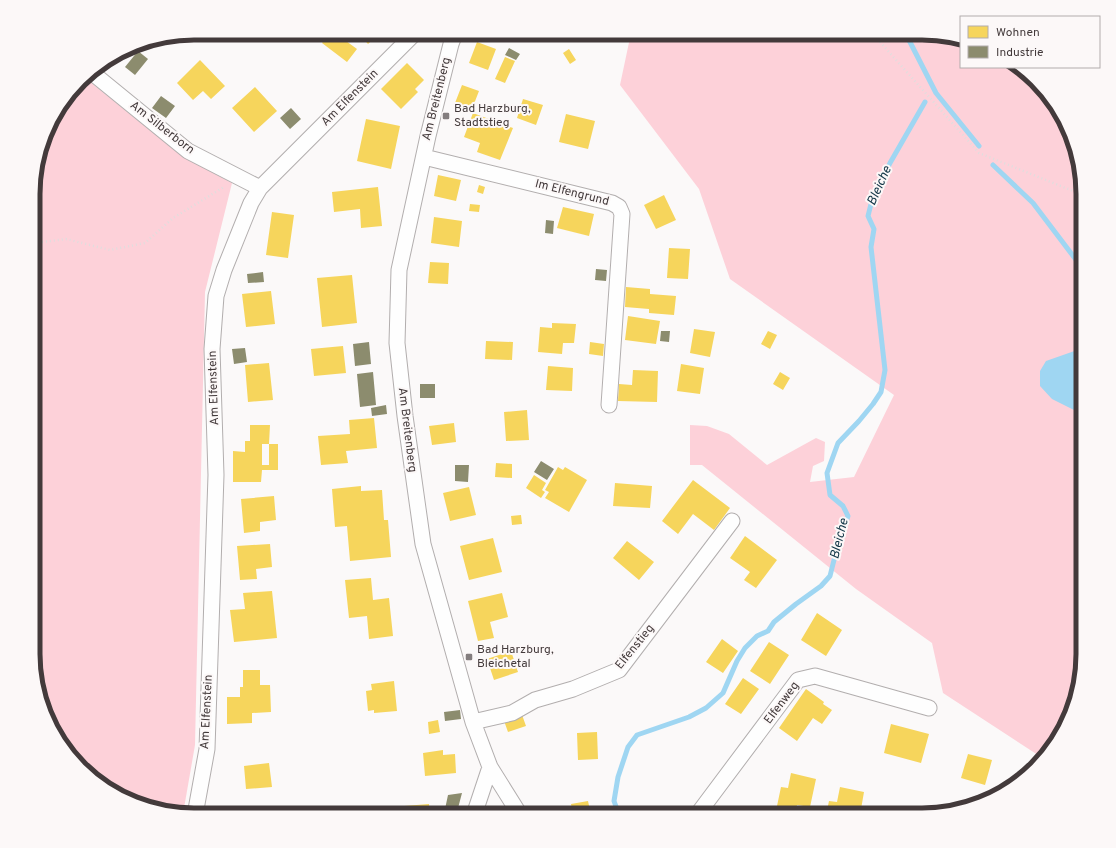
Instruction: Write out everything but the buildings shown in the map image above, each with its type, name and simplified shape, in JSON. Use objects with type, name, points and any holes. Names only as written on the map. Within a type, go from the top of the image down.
[{"type":"street","name":"Am Elfenstein","points":[[196,808],[206,749],[216,475],[212,349],[216,296],[224,270],[251,203],[260,188],[408,40]]},
{"type":"street","name":"Am Breitenberg","points":[[453,40],[445,67],[399,270],[397,343],[405,416],[423,544],[473,722],[490,767],[516,808]]},
{"type":"street","name":"Am Silberborn","points":[[95,76],[188,151],[260,188]]},
{"type":"street","name":"Im Elfengrund","points":[[424,157],[612,203],[619,207],[622,214],[609,405]]},
{"type":"street","name":"Elfenstieg","points":[[473,722],[512,713],[535,700],[573,689],[618,670],[732,521]]},
{"type":"street","name":"Elfenweg","points":[[702,808],[798,680],[814,676],[929,708]]},
{"type":"street","points":[[476,808],[490,767]]},
{"type":"path","points":[[878,40],[979,153],[1076,192]]},
{"type":"path","points":[[40,242],[66,239],[110,250],[145,243],[173,218],[227,185]]},
{"type":"shaded area","points":[[630,40],[932,40],[960,45],[960,68],[1011,68],[1024,78],[1038,92],[1050,108],[1068,144],[1076,184],[1076,664],[1068,704],[1050,740],[1038,755],[943,693],[932,643],[856,589],[702,465],[690,465],[690,425],[707,426],[729,434],[767,465],[816,438],[825,442],[824,461],[813,466],[810,482],[854,477],[894,395],[730,279],[699,189],[620,85]]},
{"type":"shaded area","points":[[89,81],[182,156],[232,183],[205,292],[195,745],[184,808],[154,803],[126,792],[108,782],[92,770],[78,756],[66,740],[48,704],[41,674],[40,184],[45,154],[56,126],[66,108],[78,92]]},
{"type":"water","points":[[1076,350],[1076,411],[1052,399],[1040,386],[1040,371],[1046,361]]},
{"type":"waterway","name":"Bleiche","points":[[908,40],[936,93],[979,146]]},
{"type":"waterway","name":"Bleiche","points":[[616,808],[614,801],[618,777],[628,747],[637,735],[689,717],[706,708],[723,693],[737,661],[745,648],[757,636],[768,631],[774,622],[821,586],[830,576],[848,516],[843,506],[830,495],[827,473],[838,443],[859,421],[881,392],[885,370],[871,247],[874,229],[868,216],[872,200],[890,163],[925,102]]},
{"type":"waterway","points":[[993,165],[1033,203],[1076,260]]},
{"type":"place","name":"Bad Harzburg, Stadtstieg","points":[[446,116]]},
{"type":"place","name":"Bad Harzburg, Bleichetal","points":[[469,657]]}]
